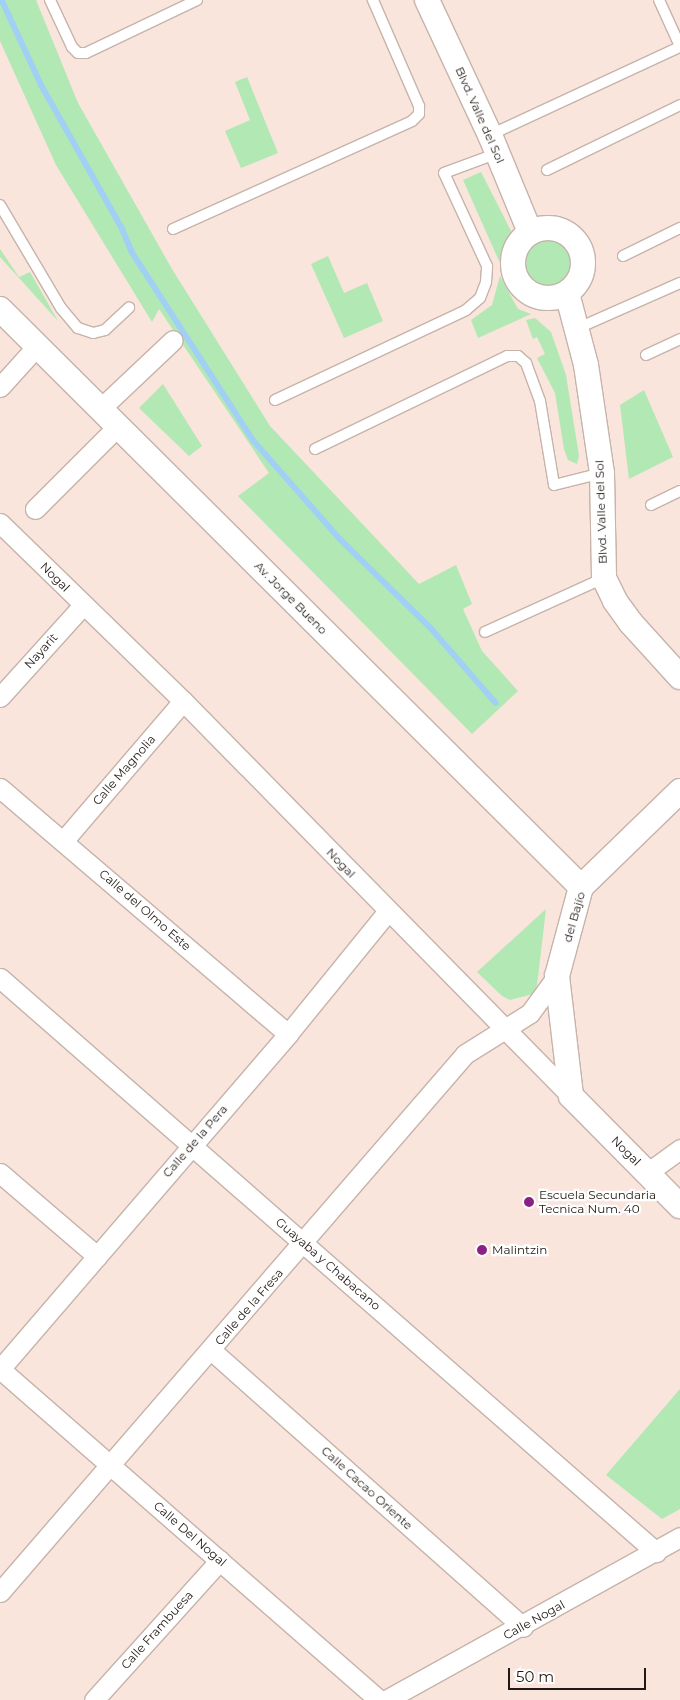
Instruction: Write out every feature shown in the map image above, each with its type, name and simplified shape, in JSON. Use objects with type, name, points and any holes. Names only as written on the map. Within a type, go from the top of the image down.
[{"type":"street","name":"Blvd. Valle del Sol","points":[[427,0],[494,144],[530,232]]},
{"type":"street","points":[[539,228],[559,229],[568,233],[581,248],[584,269],[581,278],[567,293],[547,298],[537,297],[521,285],[514,272],[513,257],[519,243],[530,232],[539,228]]},
{"type":"street","name":"Blvd. Valle del Sol","points":[[567,293],[586,365],[602,473],[604,578],[615,601],[631,623],[680,677]]},
{"type":"street","name":"Av. Jorge Bueno","points":[[0,310],[581,887]]},
{"type":"street","points":[[100,409],[173,340]]},
{"type":"street","points":[[0,387],[37,346]]},
{"type":"street","points":[[35,509],[118,426]]},
{"type":"street","name":"Nogal","points":[[0,522],[183,701],[680,1206]]},
{"type":"street","name":"Nayarit","points":[[0,697],[83,605]]},
{"type":"street","name":"Calle Magnolia","points":[[64,840],[183,701]]},
{"type":"street","name":"Calle del Olmo Este","points":[[0,788],[64,840],[288,1034]]},
{"type":"street","name":"del Bajío","points":[[505,1030],[530,1014],[557,976],[581,887],[680,791]]},
{"type":"street","name":"Calle de la Pera","points":[[0,1369],[288,1034],[388,911]]},
{"type":"street","points":[[557,976],[571,1096]]},
{"type":"street","name":"Guayaba y Chabacano","points":[[0,978],[189,1147],[304,1242],[656,1552]]},
{"type":"street","name":"Calle de la Fresa","points":[[0,1592],[109,1464],[212,1350],[465,1054],[481,1042],[505,1030]]},
{"type":"street","points":[[647,1173],[680,1149]]},
{"type":"street","points":[[0,1173],[97,1256]]},
{"type":"street","name":"Calle Cacao Oriente","points":[[212,1350],[523,1627]]},
{"type":"street","name":"Calle Del Nogal","points":[[0,1369],[379,1700]]},
{"type":"street","name":"Calle Nogal","points":[[386,1700],[523,1627],[680,1537]]},
{"type":"street","name":"Calle Frambuesa","points":[[94,1700],[220,1560]]},
{"type":"lane","points":[[50,0],[72,47],[78,52],[86,53],[197,0]]},
{"type":"lane","points":[[173,229],[412,121],[419,114],[419,106],[373,0]]},
{"type":"lane","points":[[275,400],[466,310],[480,298],[486,282],[487,266],[444,173],[494,144],[680,46],[658,0]]},
{"type":"lane","points":[[547,170],[680,105]]},
{"type":"lane","points":[[0,205],[61,308],[78,328],[93,333],[105,330],[128,308]]},
{"type":"lane","points":[[623,256],[680,228]]},
{"type":"lane","points":[[576,329],[680,284]]},
{"type":"lane","points":[[646,355],[680,339]]},
{"type":"lane","points":[[315,448],[507,356],[518,356],[526,363],[540,401],[554,485],[602,473]]},
{"type":"lane","points":[[651,505],[680,491]]},
{"type":"lane","points":[[485,632],[604,578]]},
{"type":"green space","points":[[0,0],[36,0],[78,103],[172,269],[270,426],[419,584],[456,565],[472,604],[463,609],[482,651],[518,691],[472,734],[238,496],[269,473],[159,309],[152,322],[56,165],[0,41]]},
{"type":"green space","points":[[247,77],[278,153],[241,168],[225,131],[250,120],[235,82]]},
{"type":"green space","points":[[481,172],[511,231],[500,263],[463,180]]},
{"type":"green space","points":[[549,234],[560,236],[569,242],[575,251],[577,262],[575,273],[569,282],[560,288],[549,290],[538,288],[529,282],[523,273],[521,262],[523,251],[529,242],[538,236]]},
{"type":"green space","points":[[0,249],[19,277],[30,272],[58,321],[0,257]]},
{"type":"green space","points":[[328,256],[344,293],[367,283],[383,321],[344,338],[311,264]]},
{"type":"green space","points":[[500,276],[518,309],[531,314],[478,338],[471,320],[492,305]]},
{"type":"green space","points":[[535,318],[551,332],[566,375],[579,456],[577,464],[568,460],[564,449],[555,393],[537,358],[545,354],[537,337],[533,339],[526,320]]},
{"type":"green space","points":[[163,384],[202,446],[189,456],[139,408]]},
{"type":"green space","points":[[644,390],[673,457],[629,479],[620,405]]},
{"type":"green space","points":[[546,909],[537,985],[533,994],[510,1000],[502,996],[477,972]]},
{"type":"green space","points":[[680,1389],[680,1509],[662,1519],[606,1475]]},
{"type":"waterway","points":[[2,0],[42,86],[122,228],[132,252],[254,441],[340,539],[431,628],[496,703]]},
{"type":"place","name":"Escuela Secundaria Tecnica Num. 40","points":[[529,1202]]},
{"type":"place","name":"Malintzin","points":[[482,1250]]}]
